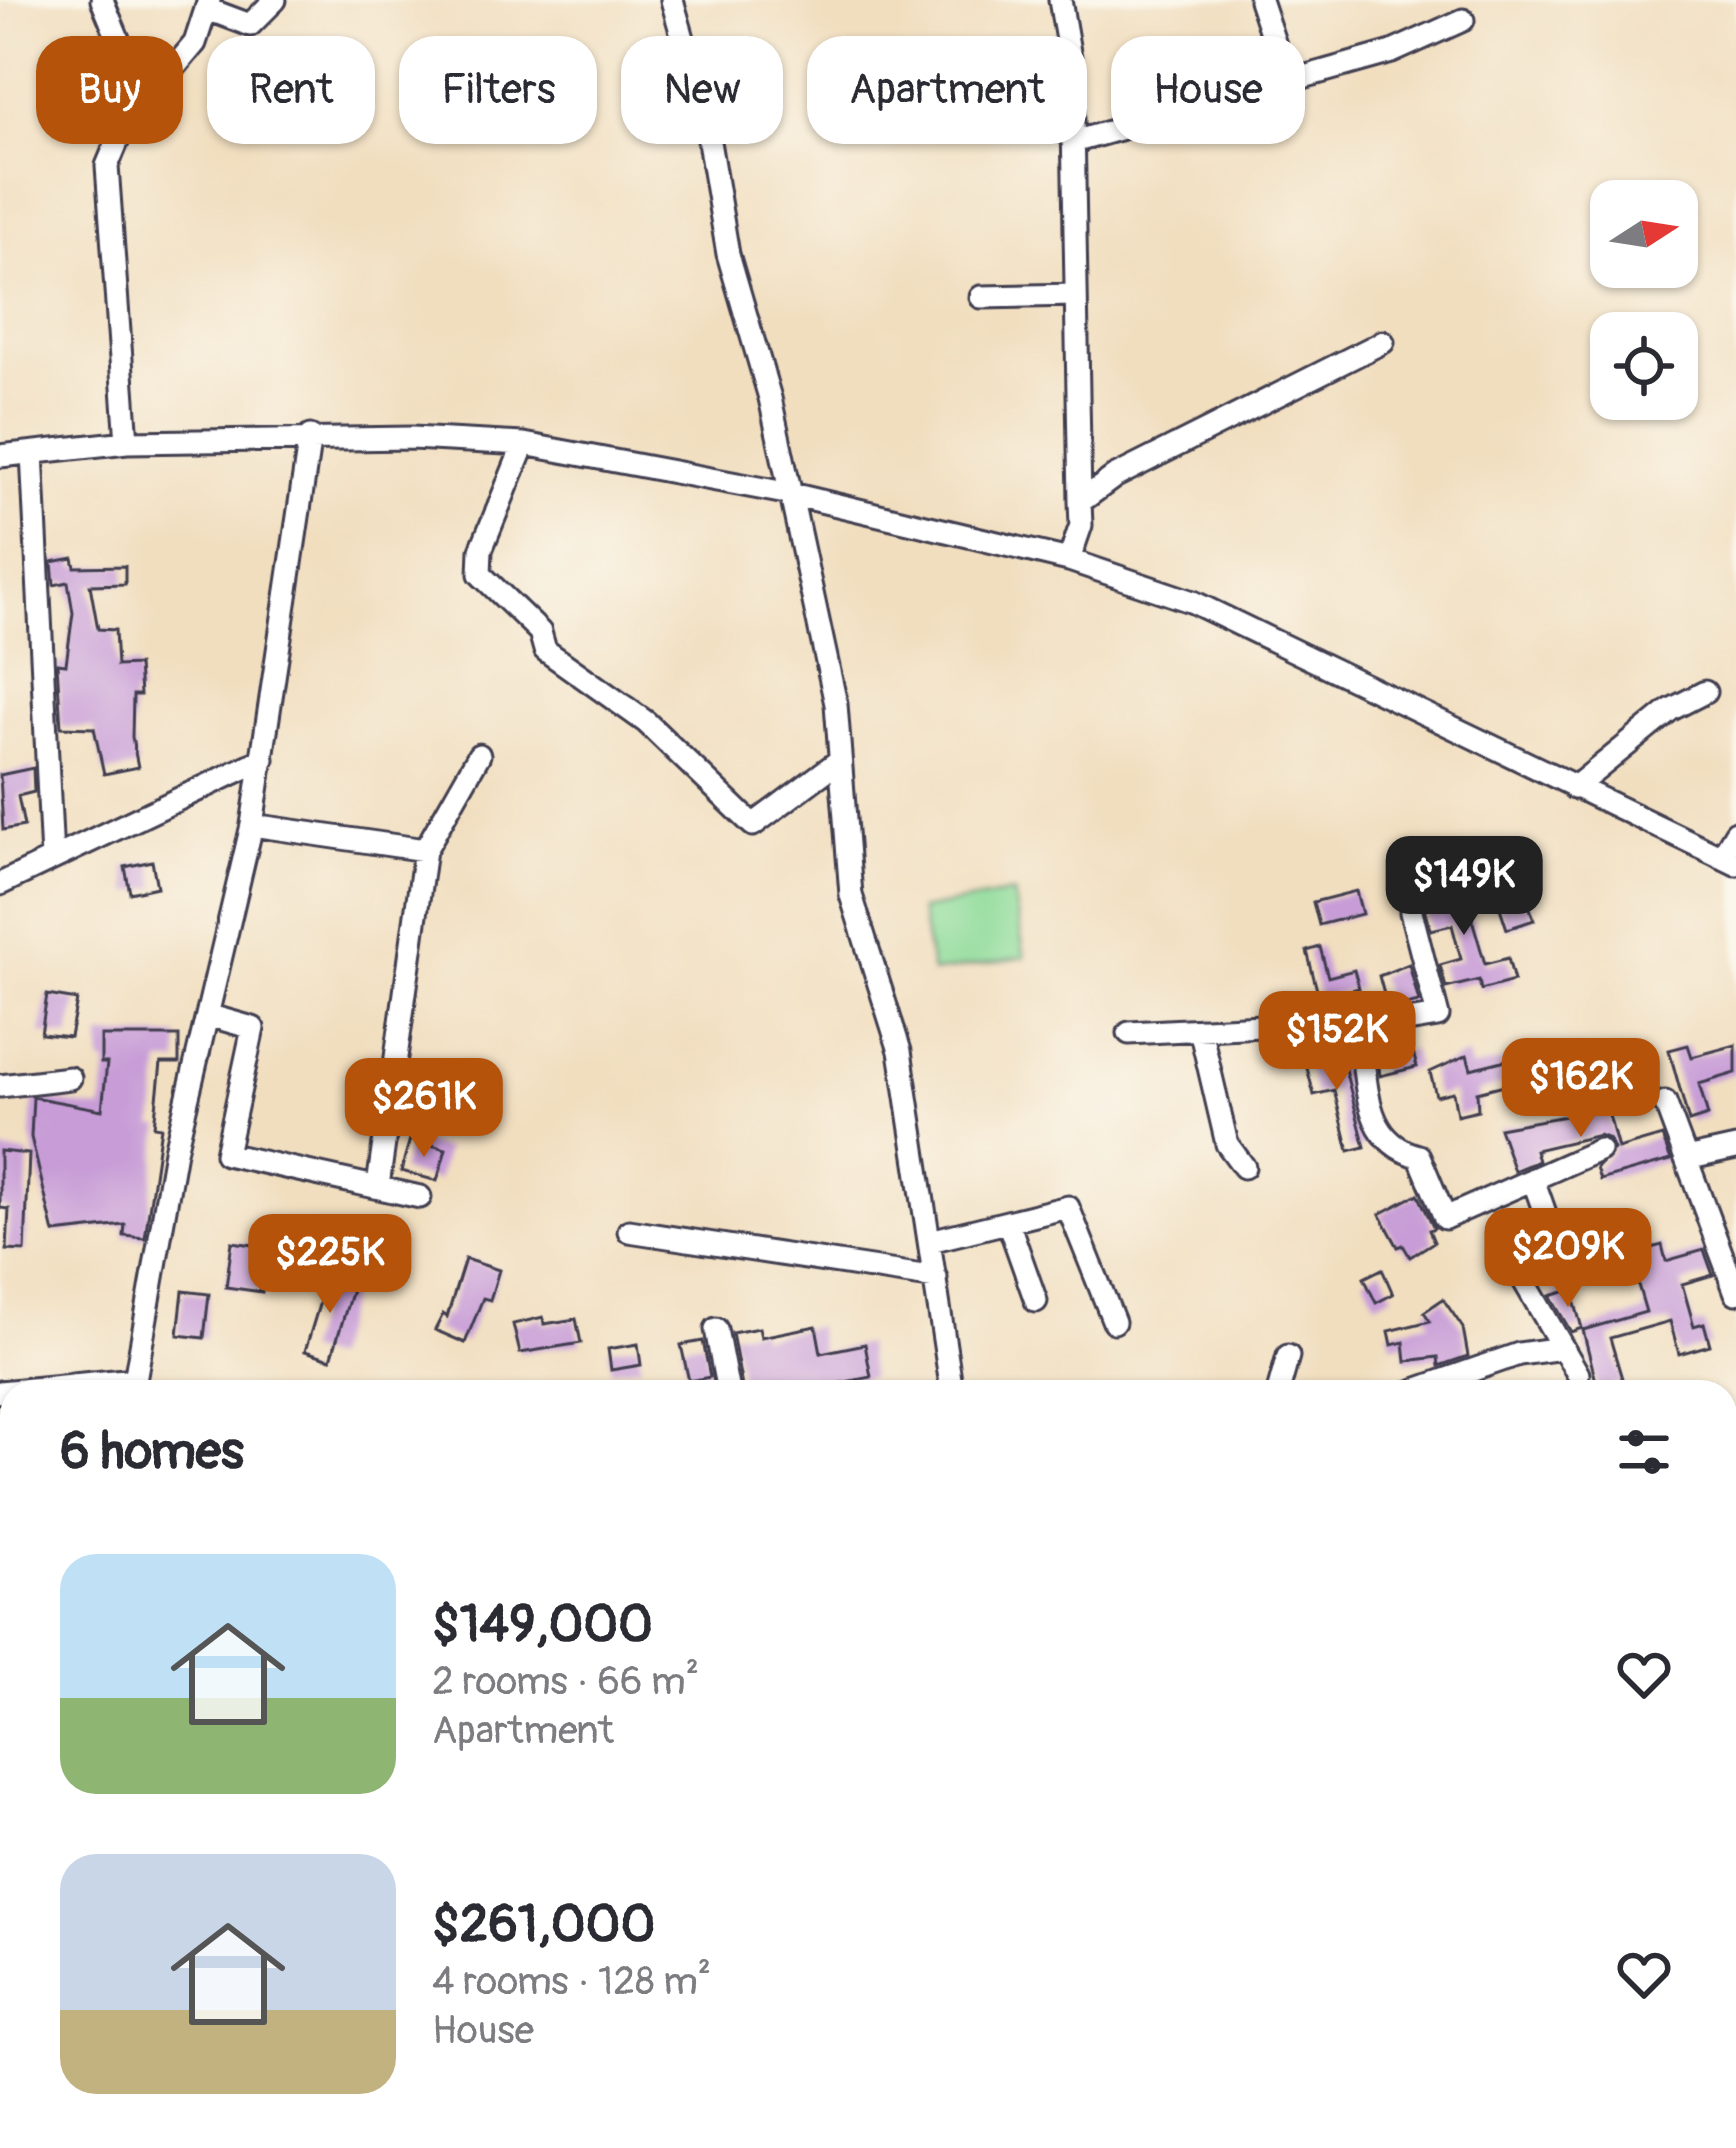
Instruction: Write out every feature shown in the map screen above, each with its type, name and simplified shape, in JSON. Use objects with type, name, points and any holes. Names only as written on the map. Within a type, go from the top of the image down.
[{"type":"street","points":[[102,0],[117,36]]},
{"type":"street","points":[[183,58],[195,43],[209,5],[250,25],[274,0]]},
{"type":"street","points":[[672,0],[704,112],[728,254],[791,494],[836,704],[851,896],[900,1051],[950,1380]]},
{"type":"street","points":[[1060,0],[1066,36]]},
{"type":"street","points":[[1260,0],[1272,36]]},
{"type":"street","points":[[1305,76],[1392,52],[1463,20]]},
{"type":"street","points":[[116,144],[107,166],[127,442]]},
{"type":"street","points":[[1069,560],[1081,525],[1073,144]]},
{"type":"street","points":[[981,297],[1076,295]]},
{"type":"street","points":[[1080,502],[1114,477],[1383,342]]},
{"type":"street","points":[[135,1380],[175,1151],[252,825],[310,436]]},
{"type":"street","points":[[0,456],[127,442],[310,436],[524,444],[791,494],[1069,560],[1193,602],[1728,860],[1736,832]]},
{"type":"street","points":[[524,444],[481,550],[480,574],[540,632],[545,650],[646,722],[753,825],[840,760]]},
{"type":"street","points":[[32,453],[52,859]]},
{"type":"street","points":[[1574,788],[1670,710],[1706,692]]},
{"type":"street","points":[[378,1186],[425,850],[478,755]]},
{"type":"street","points":[[0,884],[263,759]]},
{"type":"street","points":[[252,825],[425,850]]},
{"type":"street","points":[[1129,1033],[1316,1023],[1359,1029],[1438,1016],[1411,912]]},
{"type":"street","points":[[207,1015],[253,1028],[226,1154],[419,1197]]},
{"type":"street","points":[[1200,1029],[1227,1144],[1244,1167]]},
{"type":"street","points":[[1359,1029],[1376,1127],[1394,1150],[1419,1156],[1445,1218],[1599,1150]]},
{"type":"street","points":[[0,1087],[70,1078]]},
{"type":"street","points":[[1664,1102],[1736,1294]]},
{"type":"street","points":[[1686,1159],[1736,1148]]},
{"type":"street","points":[[1533,1179],[1558,1253]]},
{"type":"street","points":[[930,1241],[1068,1207],[1114,1322]]},
{"type":"street","points":[[1008,1222],[1036,1301]]},
{"type":"street","points":[[629,1231],[935,1278]]},
{"type":"street","points":[[1578,1374],[1520,1274],[1588,1237]]},
{"type":"street","points":[[716,1329],[726,1380]]},
{"type":"street","points":[[1444,1380],[1519,1354],[1563,1348]]},
{"type":"street","points":[[1281,1380],[1288,1356]]},
{"type":"green space","points":[[1013,893],[1025,957],[932,973],[920,910]]},
{"type":"building","points":[[73,558],[75,567],[125,566],[125,584],[90,585],[98,629],[115,630],[117,666],[138,665],[140,695],[133,695],[132,737],[138,767],[104,774],[94,728],[61,727],[57,663],[66,664],[73,613],[68,582],[54,585],[52,562]]},
{"type":"building","points":[[33,768],[34,792],[18,796],[24,826],[3,830],[0,775]]},
{"type":"building","points":[[152,861],[157,887],[130,893],[125,867]]},
{"type":"building","points":[[1458,871],[1485,964],[1508,958],[1514,981],[1481,990],[1479,980],[1446,988],[1440,965],[1461,959],[1452,925],[1431,930],[1423,903],[1442,898],[1436,877]]},
{"type":"building","points":[[1356,891],[1362,914],[1319,925],[1313,902]]},
{"type":"building","points":[[1526,896],[1534,920],[1507,929],[1499,905]]},
{"type":"building","points":[[1320,947],[1328,977],[1354,970],[1359,988],[1319,998],[1307,951]]},
{"type":"building","points":[[1409,964],[1419,1002],[1388,1009],[1379,976]]},
{"type":"building","points":[[47,995],[77,1000],[70,1037],[41,1034]]},
{"type":"building","points":[[101,1036],[179,1036],[179,1063],[161,1063],[154,1126],[161,1127],[145,1238],[124,1236],[125,1225],[54,1233],[31,1137],[33,1097],[102,1110],[107,1063],[101,1063]]},
{"type":"building","points":[[1688,1045],[1692,1057],[1736,1045],[1736,1073],[1699,1084],[1708,1116],[1689,1122],[1669,1050]]},
{"type":"building","points":[[1412,1049],[1417,1067],[1380,1076],[1378,1058]]},
{"type":"building","points":[[1340,1050],[1365,1147],[1349,1151],[1334,1090],[1314,1095],[1305,1060]]},
{"type":"building","points":[[1467,1055],[1471,1069],[1510,1059],[1516,1082],[1477,1092],[1478,1110],[1457,1115],[1453,1092],[1436,1096],[1430,1072]]},
{"type":"building","points":[[1604,1097],[1618,1149],[1662,1136],[1671,1160],[1600,1180],[1596,1168],[1614,1150],[1609,1139],[1599,1135],[1535,1150],[1538,1161],[1514,1171],[1499,1128],[1571,1115],[1570,1108]]},
{"type":"building","points":[[410,1139],[446,1149],[437,1181],[401,1171]]},
{"type":"building","points":[[0,1151],[29,1154],[25,1251],[7,1250],[9,1209],[0,1208]]},
{"type":"building","points":[[1418,1194],[1434,1228],[1429,1230],[1434,1242],[1410,1257],[1403,1245],[1398,1247],[1380,1214]]},
{"type":"building","points":[[1619,1228],[1626,1254],[1601,1262],[1602,1233]]},
{"type":"building","points":[[232,1242],[268,1247],[262,1292],[226,1287]]},
{"type":"building","points":[[1662,1245],[1666,1261],[1704,1250],[1713,1275],[1682,1284],[1694,1326],[1704,1323],[1710,1345],[1679,1354],[1670,1321],[1610,1338],[1622,1380],[1596,1380],[1583,1330],[1646,1312],[1629,1254]]},
{"type":"building","points":[[465,1259],[499,1270],[490,1300],[483,1298],[465,1343],[435,1330],[443,1314],[447,1317]]},
{"type":"building","points":[[1382,1269],[1393,1294],[1376,1303],[1364,1278]]},
{"type":"building","points":[[329,1272],[355,1280],[331,1359],[305,1351]]},
{"type":"building","points":[[1571,1290],[1582,1328],[1571,1332],[1550,1296]]},
{"type":"building","points":[[183,1291],[209,1294],[204,1338],[178,1335]]},
{"type":"building","points":[[1443,1299],[1463,1328],[1468,1356],[1439,1366],[1438,1357],[1406,1361],[1404,1342],[1392,1345],[1389,1331],[1430,1321],[1424,1312]]},
{"type":"building","points":[[543,1317],[544,1324],[576,1319],[581,1343],[520,1353],[513,1324]]},
{"type":"building","points":[[816,1326],[821,1353],[865,1344],[871,1377],[741,1380],[732,1333],[759,1328],[761,1337]]},
{"type":"building","points":[[703,1341],[710,1377],[689,1380],[681,1345]]},
{"type":"building","points":[[638,1344],[641,1365],[611,1370],[608,1349]]}]
